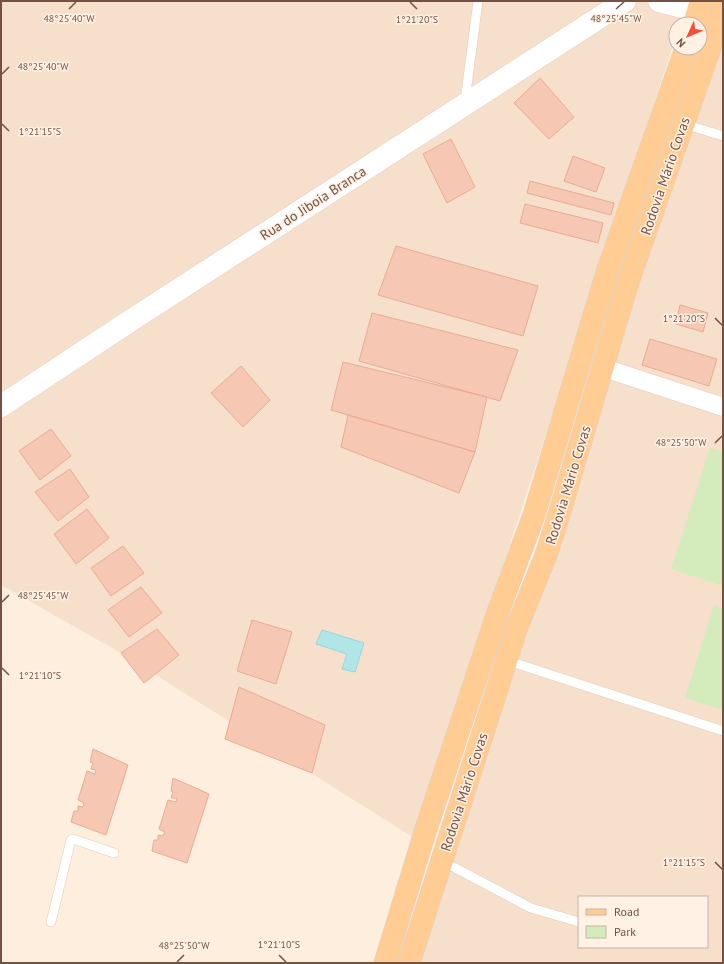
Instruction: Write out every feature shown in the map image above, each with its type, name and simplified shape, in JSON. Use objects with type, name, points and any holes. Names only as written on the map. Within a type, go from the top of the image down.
[{"type":"main road","name":"Rua do Jiboia Branca","points":[[1,406],[140,314],[625,1]]},
{"type":"main road","points":[[659,1],[698,12],[722,11]]},
{"type":"main road","name":"Rodovia Mário Covas","points":[[409,963],[506,660],[517,628],[546,556],[604,368],[628,282],[722,11]]},
{"type":"main road","name":"Rodovia Mário Covas","points":[[385,963],[425,832],[498,612],[534,515],[607,272],[683,56]]},
{"type":"street","points":[[604,368],[723,407]]},
{"type":"lane","points":[[465,105],[478,1]]},
{"type":"lane","points":[[684,124],[723,136]]},
{"type":"lane","points":[[506,660],[723,731]]},
{"type":"lane","points":[[51,922],[71,840],[73,839],[114,853]]},
{"type":"lane","points":[[442,861],[531,908],[578,922]]},
{"type":"shaded area","points":[[1,1],[687,1],[682,16],[668,16],[668,56],[669,56],[414,838],[121,653],[1,585]]},
{"type":"shaded area","points":[[723,9],[723,963],[414,963],[708,56]]},
{"type":"green space","points":[[710,448],[723,452],[723,586],[671,569]]},
{"type":"green space","points":[[714,605],[723,608],[723,710],[685,698]]},
{"type":"water","points":[[322,630],[364,643],[355,672],[342,669],[347,654],[316,644]]},
{"type":"building","points":[[540,78],[574,117],[549,139],[514,103]]},
{"type":"building","points":[[451,139],[475,187],[447,203],[423,154]]},
{"type":"building","points":[[573,156],[605,168],[596,192],[564,181]]},
{"type":"building","points":[[530,181],[614,203],[611,215],[527,193]]},
{"type":"building","points":[[525,204],[603,223],[598,243],[520,223]]},
{"type":"building","points":[[396,246],[538,286],[523,336],[378,295]]},
{"type":"building","points":[[680,305],[708,313],[703,332],[676,324]]},
{"type":"building","points":[[372,313],[518,350],[500,401],[359,361]]},
{"type":"building","points":[[650,339],[717,359],[709,386],[642,365]]},
{"type":"building","points":[[343,362],[487,397],[475,452],[331,410]]},
{"type":"building","points":[[241,366],[270,400],[243,427],[211,393]]},
{"type":"building","points":[[348,415],[475,452],[459,493],[341,447]]},
{"type":"building","points":[[51,429],[71,456],[40,480],[19,451]]},
{"type":"building","points":[[70,469],[89,497],[58,521],[35,492]]},
{"type":"building","points":[[87,509],[109,538],[76,564],[54,534]]},
{"type":"building","points":[[123,546],[144,573],[111,596],[91,568]]},
{"type":"building","points":[[141,587],[162,613],[129,637],[108,610]]},
{"type":"building","points":[[252,620],[292,632],[276,684],[237,671]]},
{"type":"building","points":[[157,629],[179,655],[144,683],[121,653]]},
{"type":"building","points":[[239,687],[325,725],[312,773],[225,739]]},
{"type":"building","points":[[93,749],[128,765],[106,835],[71,822],[74,811],[78,811],[78,806],[83,807],[84,803],[78,800],[87,771],[95,774],[96,770],[91,769],[93,763],[90,762]]},
{"type":"building","points":[[173,778],[209,794],[187,863],[152,851],[154,840],[158,840],[158,835],[163,836],[165,832],[159,829],[168,800],[176,802],[177,798],[171,798],[173,792],[171,791]]}]
